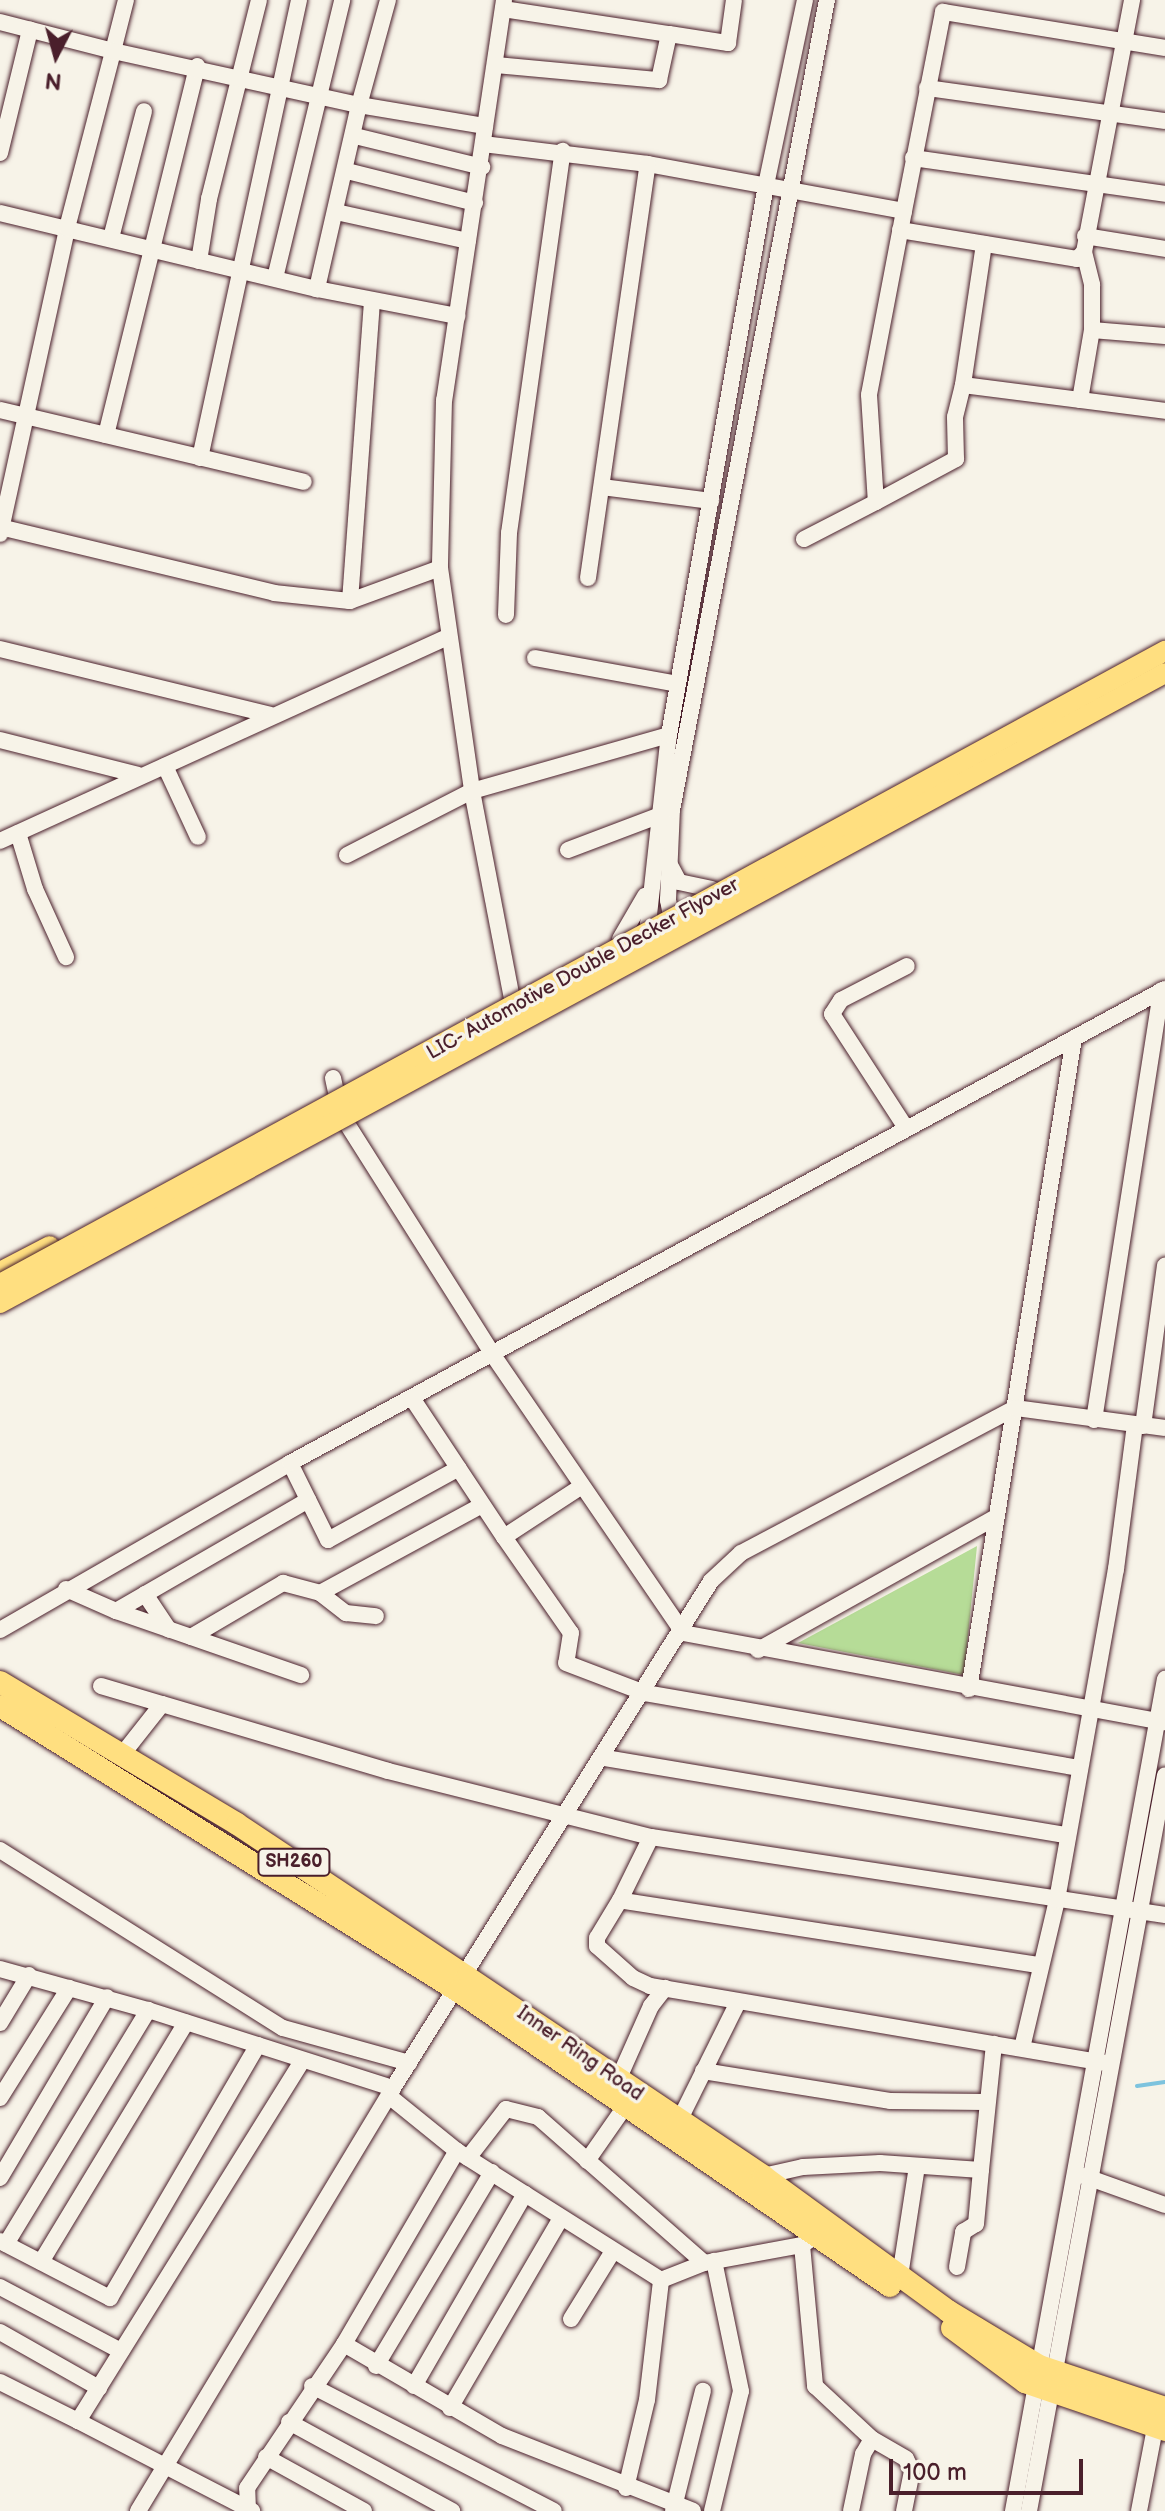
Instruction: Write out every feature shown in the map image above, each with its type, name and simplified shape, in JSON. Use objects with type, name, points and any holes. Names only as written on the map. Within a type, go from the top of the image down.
[{"type":"highway","name":"Inner Ring Road","points":[[0,1682],[237,1824],[463,1984],[618,2116],[809,2241],[1046,2379],[1162,2422]]},
{"type":"highway","name":"Inner Ring Road","points":[[0,1706],[618,2080],[678,2123],[763,2176],[1046,2379]]},
{"type":"main road","points":[[0,1272],[333,1088],[620,939],[1165,644]]},
{"type":"main road","name":"LIC- Automotive Double Decker Flyover","points":[[0,1284],[1165,651]]},
{"type":"main road","points":[[0,1310],[519,1031],[1165,676]]},
{"type":"main road","name":"LIC- Automotive Double Decker Flyover","points":[[0,1303],[1165,676]]},
{"type":"street","points":[[126,0],[67,228],[1,529],[274,593],[350,601],[440,568]]},
{"type":"street","points":[[199,261],[209,199],[259,0]]},
{"type":"street","points":[[200,458],[299,0]]},
{"type":"street","points":[[275,278],[342,0]]},
{"type":"street","points":[[317,289],[355,136],[359,105],[388,0]]},
{"type":"street","points":[[519,1031],[472,791],[440,568],[444,400],[482,167],[485,126],[504,5],[728,43],[734,0]]},
{"type":"street","points":[[669,949],[648,924],[669,735],[766,185],[805,0]]},
{"type":"street","points":[[669,949],[672,810],[827,0]]},
{"type":"street","points":[[900,230],[1077,259],[1084,244],[1132,0]]},
{"type":"street","points":[[876,502],[869,395],[944,6],[1165,48]]},
{"type":"street","points":[[0,22],[113,51],[197,66],[359,105],[485,126]]},
{"type":"street","points":[[0,153],[30,30]]},
{"type":"street","points":[[496,65],[659,80],[669,34]]},
{"type":"street","points":[[106,435],[155,250],[176,138],[197,66]]},
{"type":"street","points":[[792,69],[814,72]]},
{"type":"street","points":[[927,88],[1165,121]]},
{"type":"street","points":[[111,238],[144,111]]},
{"type":"street","points":[[355,136],[482,167]]},
{"type":"street","points":[[483,144],[563,151],[648,164],[904,211]]},
{"type":"street","points":[[506,615],[509,533],[563,151]]},
{"type":"street","points":[[913,158],[1165,194]]},
{"type":"street","points":[[588,578],[648,164]]},
{"type":"street","points":[[347,171],[475,203]]},
{"type":"street","points":[[336,212],[468,241]]},
{"type":"street","points":[[0,213],[241,272],[457,316]]},
{"type":"street","points":[[804,539],[956,459],[955,417],[963,385],[984,244]]},
{"type":"street","points":[[1084,244],[1165,249]]},
{"type":"street","points":[[1080,400],[1092,330],[1092,285],[1084,244]]},
{"type":"street","points":[[350,601],[372,301]]},
{"type":"street","points":[[1092,330],[1165,336]]},
{"type":"street","points":[[963,385],[1165,411]]},
{"type":"street","points":[[0,410],[304,482]]},
{"type":"street","points":[[602,487],[711,501]]},
{"type":"street","points":[[0,841],[138,775],[165,766],[270,715],[448,637]]},
{"type":"street","points":[[0,649],[270,715]]},
{"type":"street","points":[[535,658],[678,684]]},
{"type":"street","points":[[347,855],[472,791],[669,735]]},
{"type":"street","points":[[0,740],[138,775]]},
{"type":"street","points":[[165,766],[198,837]]},
{"type":"street","points":[[568,850],[658,816]]},
{"type":"street","points":[[18,833],[35,889],[66,957]]},
{"type":"street","points":[[669,864],[679,882],[712,889]]},
{"type":"street","points":[[620,939],[636,919],[653,874]]},
{"type":"street","points":[[906,1128],[832,1014],[841,1000],[907,966]]},
{"type":"street","points":[[0,1630],[66,1589],[290,1463],[1163,989]]},
{"type":"street","points":[[1094,1420],[1163,989]]},
{"type":"street","points":[[969,1689],[1074,1038]]},
{"type":"street","points":[[333,1088],[346,1124],[493,1355],[683,1633],[758,1650],[1161,1722]]},
{"type":"street","points":[[1022,2048],[1038,1965],[1057,1900],[1165,1266]]},
{"type":"street","points":[[412,1398],[571,1633],[566,1663],[645,1693],[1079,1768]]},
{"type":"street","points":[[138,2511],[391,2092],[605,1758],[683,1633],[711,1581],[741,1553],[1015,1408],[1165,1428]]},
{"type":"street","points":[[290,1463],[328,1540],[459,1468]]},
{"type":"street","points":[[504,1537],[582,1486]]},
{"type":"street","points":[[116,1611],[308,1500]]},
{"type":"street","points":[[320,1593],[482,1505]]},
{"type":"street","points":[[758,1650],[996,1517]]},
{"type":"street","points":[[191,1637],[283,1583],[320,1593],[346,1613],[376,1616]]},
{"type":"street","points":[[66,1589],[116,1611],[301,1675]]},
{"type":"street","points":[[145,1594],[169,1630]]},
{"type":"street","points":[[1029,2511],[1076,2172],[1102,2063],[1160,1744],[1165,1679]]},
{"type":"street","points":[[101,1686],[565,1818],[651,1837],[1165,1915]]},
{"type":"street","points":[[121,1756],[162,1704]]},
{"type":"street","points":[[605,1758],[1067,1835]]},
{"type":"street","points":[[1130,1910],[1165,1775]]},
{"type":"street","points":[[651,1837],[597,1946],[633,1978],[665,1988],[738,2002],[1102,2063]]},
{"type":"street","points":[[0,1850],[283,2028],[409,2063]]},
{"type":"street","points":[[620,1900],[1038,1965]]},
{"type":"street","points":[[0,1969],[107,1997],[303,2060],[391,2092],[463,2154],[661,2280]]},
{"type":"street","points":[[0,2023],[29,1975]]},
{"type":"street","points":[[0,2098],[69,1988]]},
{"type":"street","points":[[618,2080],[665,1988]]},
{"type":"street","points":[[0,2178],[107,1997]]},
{"type":"street","points":[[678,2123],[738,2002]]},
{"type":"street","points":[[148,2010],[3,2242],[110,2298],[258,2045]]},
{"type":"street","points":[[41,2262],[186,2023]]},
{"type":"street","points":[[957,2267],[963,2232],[976,2224],[985,2102],[994,2044]]},
{"type":"street","points":[[78,2421],[303,2060]]},
{"type":"street","points":[[1013,2511],[1092,2181],[1102,2063]]},
{"type":"street","points":[[703,2071],[890,2101],[985,2102]]},
{"type":"street","points":[[250,2511],[247,2488],[266,2457],[312,2386],[344,2344],[463,2154],[506,2109],[538,2117],[709,2262],[741,2391],[712,2511]]},
{"type":"street","points":[[587,2161],[618,2116]]},
{"type":"street","points":[[763,2176],[803,2167],[917,2166],[981,2170]]},
{"type":"street","points":[[900,2276],[917,2166]]},
{"type":"street","points":[[376,2366],[492,2172]]},
{"type":"street","points":[[1076,2172],[1092,2181],[1165,2205]]},
{"type":"street","points":[[414,2386],[525,2194]]},
{"type":"street","points":[[450,2408],[561,2218]]},
{"type":"street","points":[[661,2280],[709,2262],[809,2241],[815,2386],[872,2439],[906,2459],[912,2471],[904,2511]]},
{"type":"street","points":[[571,2319],[613,2251]]},
{"type":"street","points":[[626,2488],[647,2400],[661,2280]]},
{"type":"street","points":[[0,2287],[121,2351]]},
{"type":"street","points":[[0,2332],[99,2388]]},
{"type":"street","points":[[344,2344],[450,2408],[673,2508],[693,2511]]},
{"type":"street","points":[[0,2382],[250,2511]]},
{"type":"street","points":[[312,2386],[554,2511]]},
{"type":"street","points":[[673,2508],[703,2391]]},
{"type":"street","points":[[289,2422],[452,2511]]},
{"type":"street","points":[[1139,2511],[1162,2422]]},
{"type":"street","points":[[851,2511],[863,2454],[872,2439]]},
{"type":"street","points":[[266,2457],[364,2511]]},
{"type":"green space","points":[[977,1546],[964,1675],[798,1643]]},
{"type":"waterway","points":[[1137,2086],[1165,2082]]},
{"type":"railway","points":[[0,1300],[1165,668]]}]
